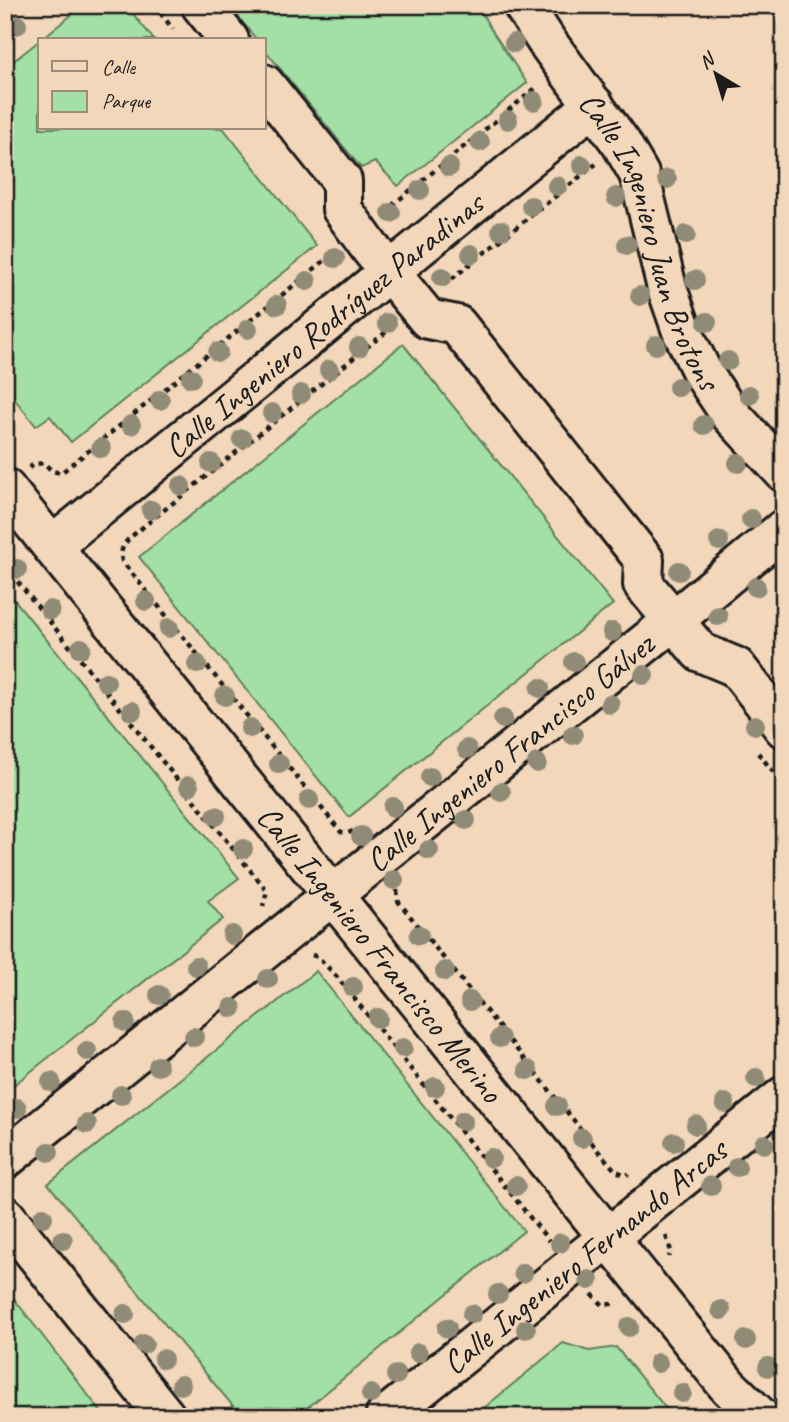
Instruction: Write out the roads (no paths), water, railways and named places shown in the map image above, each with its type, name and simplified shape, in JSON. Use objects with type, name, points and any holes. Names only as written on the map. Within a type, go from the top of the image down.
[{"type":"street","name":"Calle Ingeniero Juan Brotons","points":[[523,5],[621,143],[639,174],[667,288],[682,331],[702,372],[730,414],[784,472]]},
{"type":"street","points":[[188,18],[225,38]]},
{"type":"street","points":[[266,86],[342,181],[342,209],[418,307],[428,319],[457,325],[644,560],[643,584],[700,652],[736,667],[784,728]]},
{"type":"street","name":"Calle Ingeniero Rodríguez Paradinas","points":[[52,545],[594,105]]},
{"type":"street","name":"Calle Ingeniero Francisco Merino","points":[[5,488],[728,1386],[760,1417]]},
{"type":"street","name":"Calle Ingeniero Francisco Gálvez","points":[[5,1158],[784,529]]},
{"type":"street","name":"Calle Ingeniero Fernando Arcas","points":[[385,1417],[784,1096]]},
{"type":"street","points":[[5,1216],[166,1417]]}]
